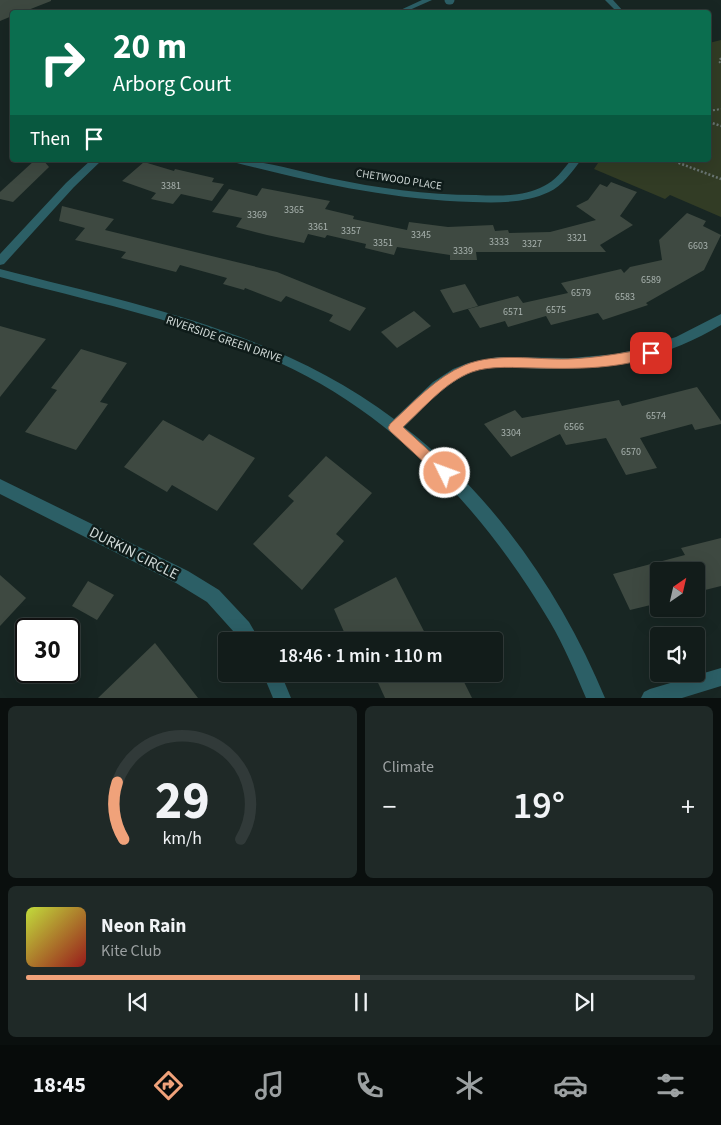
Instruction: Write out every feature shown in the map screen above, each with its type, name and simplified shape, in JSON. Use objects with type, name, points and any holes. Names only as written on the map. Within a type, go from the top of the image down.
[{"type":"street","points":[[405,10],[428,0]]},
{"type":"street","points":[[609,0],[618,10]]},
{"type":"street","points":[[0,261],[70,185],[95,162]]},
{"type":"street","name":"CHETWOOD PLACE","points":[[246,162],[381,190],[454,199],[511,198],[547,190],[559,181],[574,162]]},
{"type":"street","name":"RIVERSIDE GREEN DRIVE","points":[[0,273],[184,323],[236,340],[285,360],[354,397],[395,428],[477,505],[507,542],[556,618],[596,698]]},
{"type":"street","points":[[395,428],[445,381],[469,368],[504,362],[559,364],[602,362],[651,353],[686,340],[721,319]]},
{"type":"street","name":"DURKIN CIRCLE","points":[[0,486],[173,573],[213,596],[246,632]]},
{"type":"street","points":[[650,698],[721,676]]},
{"type":"street","points":[[275,682],[282,698]]},
{"type":"path","points":[[721,58],[721,64]]},
{"type":"path","points":[[676,162],[721,179]]},
{"type":"green space","points":[[721,40],[721,217],[670,195],[665,199],[594,169],[599,162],[711,162],[711,42]]},
{"type":"building","points":[[0,0],[51,0],[28,10],[10,10],[10,17],[0,21]]},
{"type":"building","points":[[33,162],[45,162],[49,167],[13,202],[0,199],[0,192]]},
{"type":"building","points":[[144,162],[174,171],[175,169],[214,178],[212,182],[224,184],[212,201],[181,194],[173,204],[151,199],[156,193],[122,181]]},
{"type":"building","points":[[611,182],[637,192],[620,216],[633,225],[600,245],[606,252],[476,252],[477,260],[450,260],[450,255],[397,247],[394,255],[365,248],[366,244],[327,235],[325,238],[308,234],[304,243],[267,235],[236,227],[242,218],[212,212],[229,189],[257,196],[262,188],[330,201],[325,209],[354,216],[353,219],[407,230],[409,222],[448,227],[493,225],[495,231],[508,230],[509,233],[550,232],[596,220],[576,206],[588,200],[600,184],[607,187]]},
{"type":"building","points":[[62,206],[114,219],[105,230],[277,272],[366,308],[350,331],[329,321],[333,315],[286,296],[281,302],[245,288],[244,290],[223,284],[227,278],[180,265],[176,272],[121,258],[126,252],[75,240],[85,228],[59,221]]},
{"type":"building","points":[[687,213],[706,221],[703,226],[721,235],[704,270],[646,303],[648,305],[603,320],[598,313],[551,325],[546,316],[508,327],[505,321],[480,328],[468,309],[518,296],[523,303],[568,293],[561,283],[621,269],[624,273],[630,267],[662,260],[659,240]]},
{"type":"building","points":[[465,284],[478,306],[453,313],[440,290]]},
{"type":"building","points":[[414,311],[431,326],[397,348],[381,332]]},
{"type":"building","points":[[0,326],[46,339],[0,397]]},
{"type":"building","points":[[81,349],[127,363],[100,402],[108,404],[76,450],[25,432],[57,390],[51,388]]},
{"type":"building","points":[[697,387],[721,421],[721,424],[695,430],[692,424],[640,438],[657,468],[626,475],[606,438],[566,445],[560,434],[511,457],[484,424],[515,410],[522,418],[619,400],[622,406]]},
{"type":"building","points":[[163,420],[203,441],[209,434],[255,458],[217,511],[172,485],[167,492],[124,467]]},
{"type":"building","points":[[326,456],[372,493],[336,534],[344,541],[302,590],[253,544],[294,501],[288,496]]},
{"type":"building","points":[[721,538],[721,586],[705,590],[705,562],[658,562],[685,555],[681,548]]},
{"type":"building","points":[[650,564],[650,605],[630,610],[613,574]]},
{"type":"building","points":[[0,575],[26,598],[0,626]]},
{"type":"building","points":[[396,577],[424,632],[344,632],[334,609]]},
{"type":"building","points":[[88,581],[114,595],[97,620],[72,606]]},
{"type":"building","points":[[155,643],[198,698],[98,698]]},
{"type":"building","points":[[378,682],[464,682],[472,698],[385,698]]},
{"type":"route","points":[[445,473],[395,428],[445,381],[469,368],[489,363],[567,364],[602,362],[651,353]]}]
